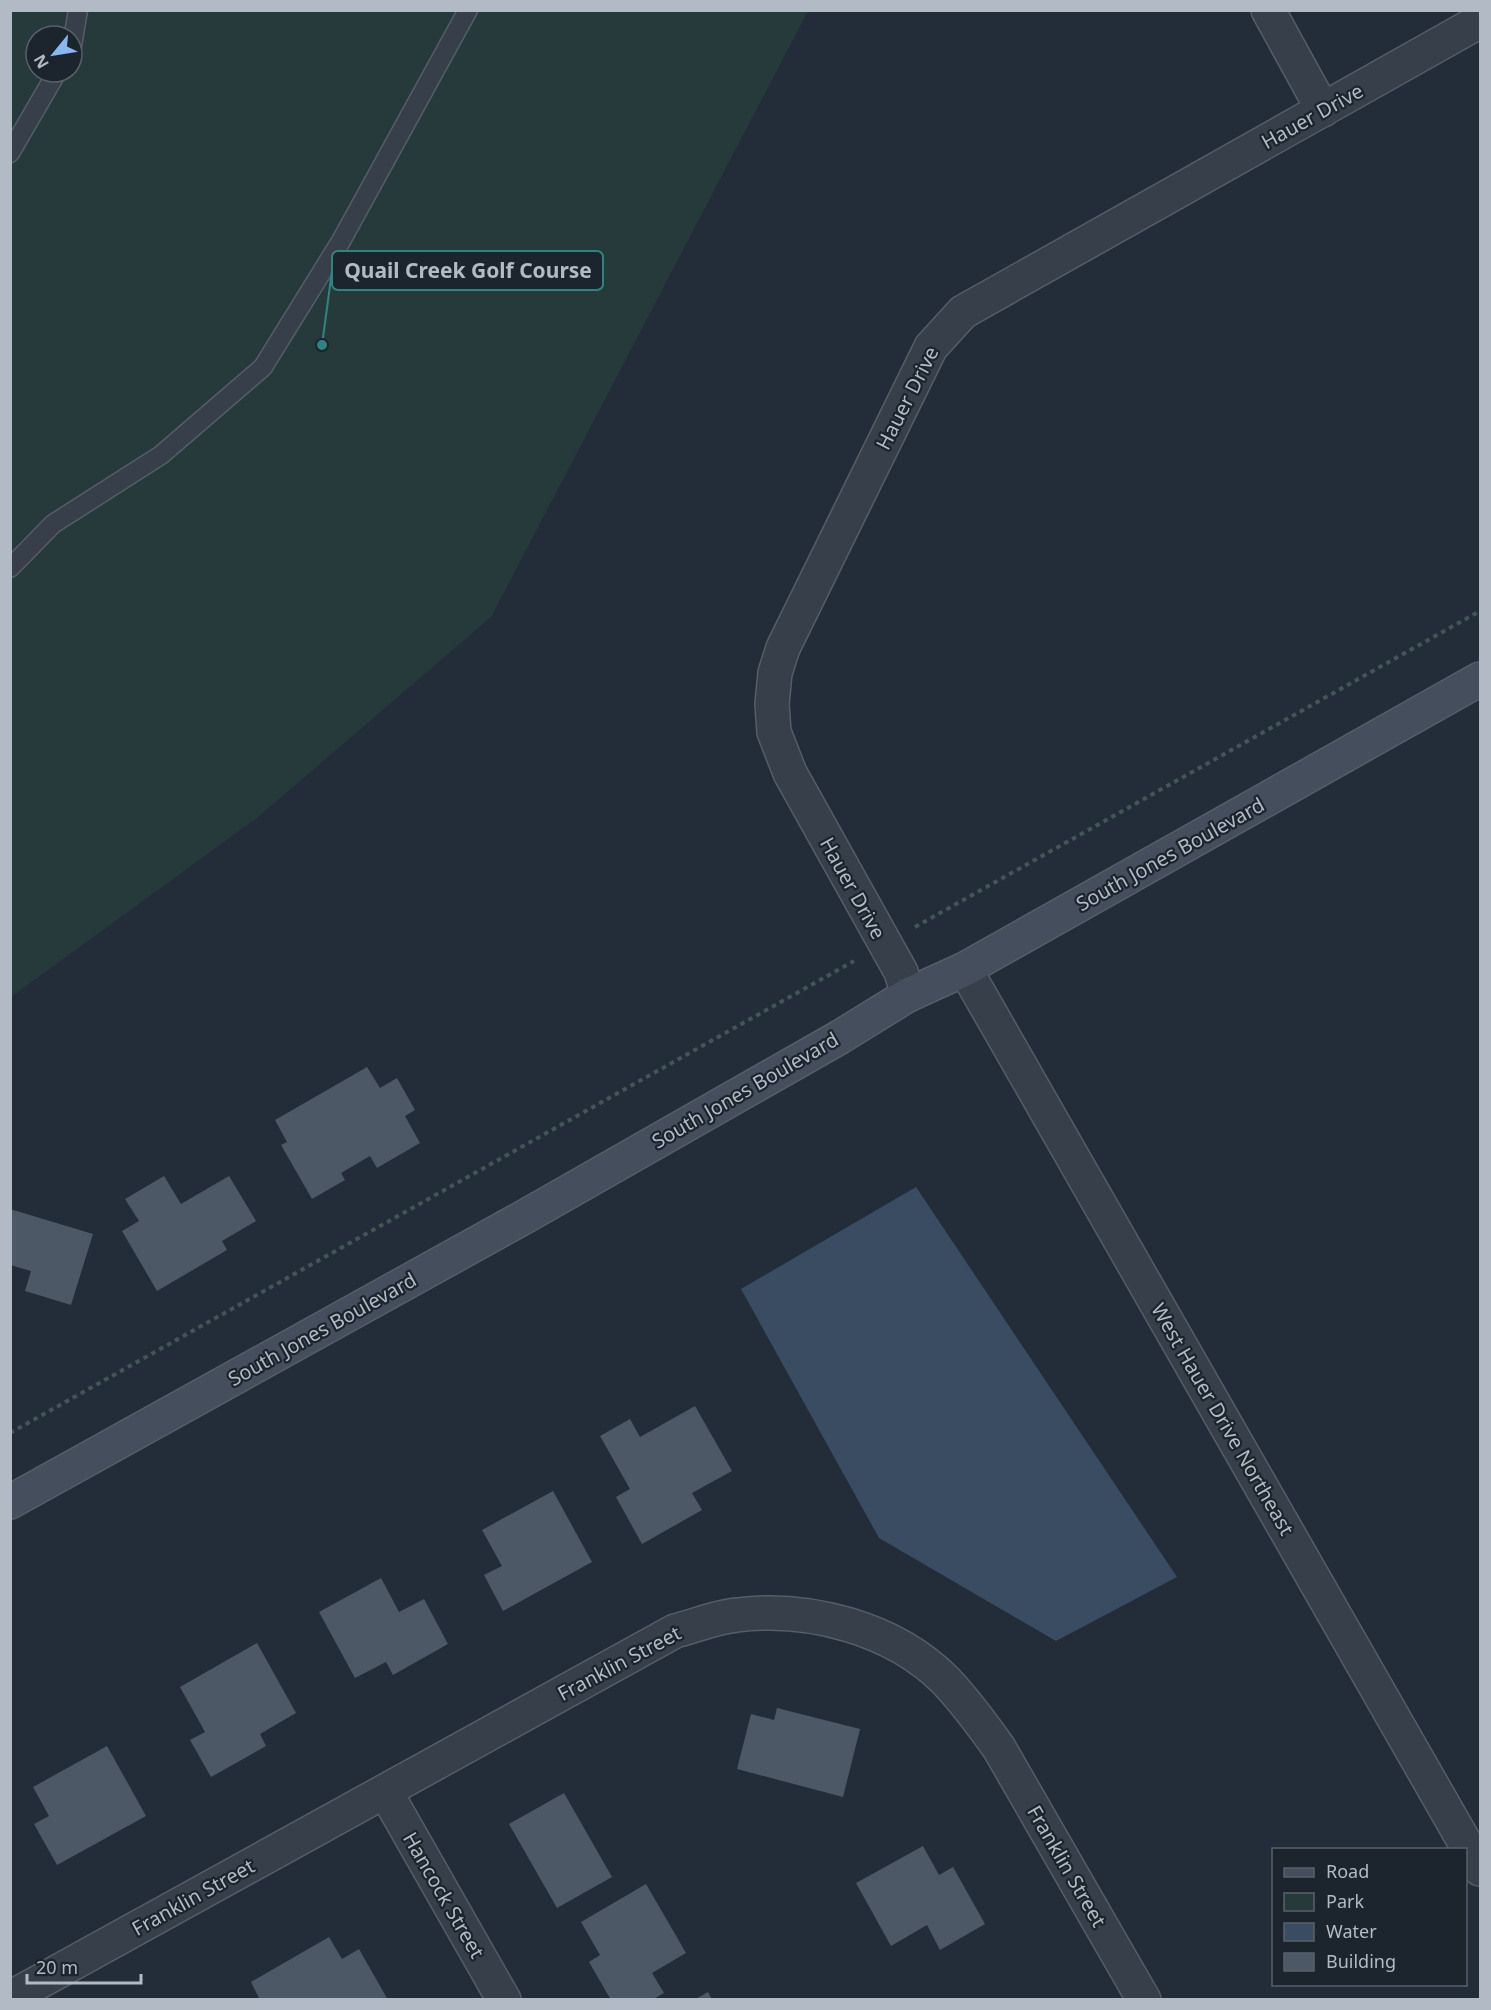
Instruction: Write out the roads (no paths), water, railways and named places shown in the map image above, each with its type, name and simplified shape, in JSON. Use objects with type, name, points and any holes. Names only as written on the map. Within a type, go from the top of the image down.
[{"type":"street","points":[[1268,10],[1323,110]]},
{"type":"street","name":"Hauer Drive","points":[[908,995],[901,972],[789,773],[774,732],[772,704],[775,673],[783,648],[932,347],[963,312],[1480,21]]},
{"type":"street","name":"South Jones Boulevard","points":[[10,1502],[526,1216],[824,1046],[908,995],[965,969],[1480,679]]},
{"type":"street","name":"West Hauer Drive Northeast","points":[[965,969],[1480,1869]]},
{"type":"street","name":"Franklin Street","points":[[10,1998],[675,1631],[736,1615],[793,1614],[848,1624],[898,1645],[943,1678],[972,1711],[999,1748],[1144,2000]]},
{"type":"street","name":"Hancock Street","points":[[385,1791],[504,2000]]},
{"type":"lane","points":[[10,568],[53,525],[161,455],[263,367],[341,241],[468,10]]},
{"type":"lane","points":[[10,153],[50,84]]},
{"type":"water","points":[[916,1187],[1177,1577],[1056,1641],[879,1538],[741,1289]]},
{"type":"place","name":"Quail Creek Golf Course","points":[[322,345]]}]
